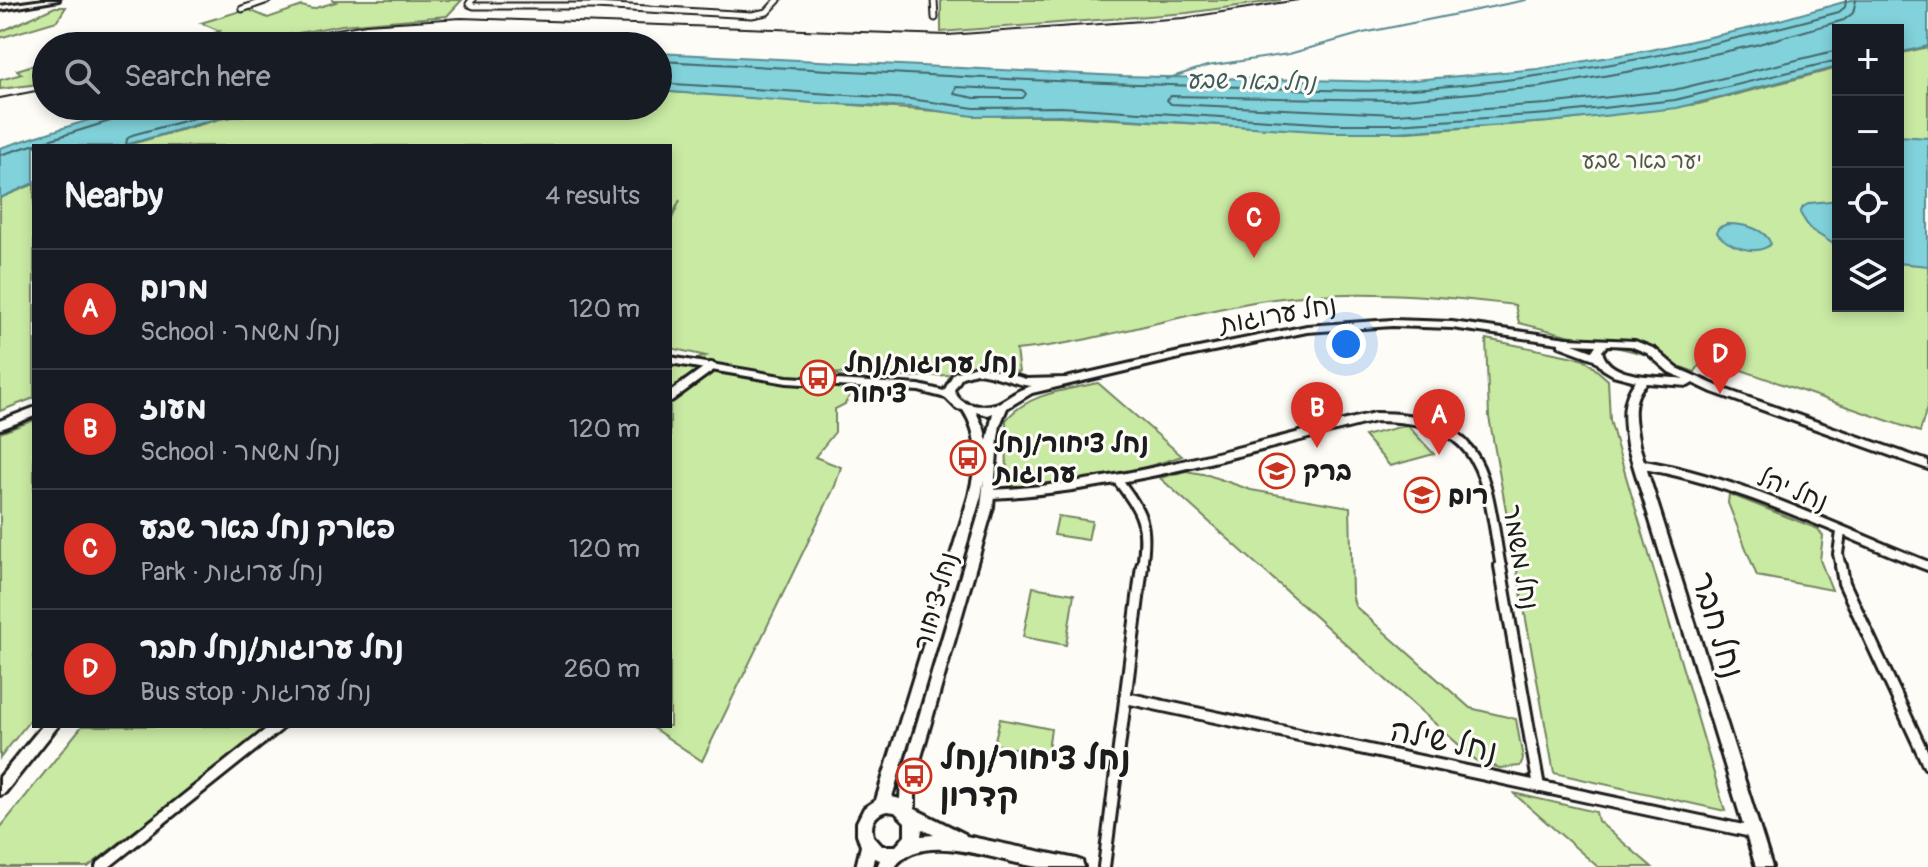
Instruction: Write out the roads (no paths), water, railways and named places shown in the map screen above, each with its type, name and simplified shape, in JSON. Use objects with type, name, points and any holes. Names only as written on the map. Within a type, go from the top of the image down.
[{"type":"street","points":[[0,7],[42,0]]},
{"type":"street","points":[[0,7],[56,0]]},
{"type":"street","points":[[242,9],[268,0]]},
{"type":"street","points":[[595,6],[599,0]]},
{"type":"street","points":[[471,1],[470,5],[477,6],[595,6],[758,14],[769,11],[778,0]]},
{"type":"street","points":[[934,0],[935,18]]},
{"type":"street","name":"נחל ערוגות","points":[[1007,402],[1026,391],[1065,381],[1278,334],[1332,326],[1392,323],[1452,325],[1548,339],[1603,344],[1616,341],[1636,345],[1655,354],[1663,364]]},
{"type":"street","name":"נחל ערוגות","points":[[1548,339],[1598,357]]},
{"type":"street","points":[[1598,357],[1597,350],[1603,344]]},
{"type":"street","name":"נחל חבר","points":[[1598,357],[1613,372],[1630,398],[1632,436],[1638,464],[1764,867]]},
{"type":"street","points":[[672,360],[787,380],[901,386],[951,396],[968,409],[988,411],[1007,402],[1013,386],[1004,375],[977,369],[955,378],[901,386]]},
{"type":"street","points":[[1657,378],[1664,372],[1663,364]]},
{"type":"street","points":[[1663,364],[1720,391],[1928,465]]},
{"type":"street","points":[[672,396],[711,367]]},
{"type":"street","points":[[1613,372],[1644,380],[1657,378],[1720,391]]},
{"type":"street","name":"נחל ערוגות","points":[[1004,375],[1029,383],[1065,381]]},
{"type":"street","points":[[951,396],[949,387],[955,378]]},
{"type":"street","points":[[1630,398],[1637,385],[1644,380]]},
{"type":"street","name":"נחל ציחור","points":[[909,813],[908,778],[990,494],[993,422],[1007,402]]},
{"type":"street","name":"נחל ציחור","points":[[882,805],[975,496],[981,457],[980,431],[968,409]]},
{"type":"street","points":[[0,425],[32,413]]},
{"type":"street","name":"נחל משמר","points":[[990,494],[1035,492],[1117,479],[1375,417],[1423,421],[1459,440],[1481,466],[1486,482],[1539,787]]},
{"type":"street","name":"נחל יהל","points":[[1638,464],[1707,479],[1928,566]]},
{"type":"street","points":[[1104,867],[1145,527],[1140,510],[1117,479]]},
{"type":"street","points":[[1841,532],[1838,554],[1844,583],[1927,760]]},
{"type":"street","name":"נחל שילה","points":[[1126,698],[1752,832]]},
{"type":"street","points":[[0,788],[49,728]]},
{"type":"street","points":[[101,867],[275,728]]},
{"type":"street","points":[[864,867],[869,846],[864,835],[864,822],[871,812],[882,805],[893,804],[974,845]]},
{"type":"street","points":[[885,867],[914,834],[909,813]]},
{"type":"street","points":[[869,846],[883,853],[934,840],[974,845],[1076,867]]},
{"type":"water","name":"נחל באר שבע","points":[[1851,0],[1928,0],[1928,46],[1904,52],[1904,24],[1832,24],[1832,69],[1677,108],[1548,122],[1397,132],[1332,132],[1060,115],[973,116],[910,107],[672,92],[672,54],[1121,76],[1392,82],[1538,69],[1651,50],[1751,28]]},
{"type":"water","points":[[89,120],[212,120],[129,144],[32,144],[32,184],[0,198],[0,148]]},
{"type":"water","points":[[1904,136],[1928,138],[1928,266],[1904,264]]},
{"type":"water","points":[[1832,201],[1832,243],[1810,229],[1800,213],[1810,203]]},
{"type":"water","points":[[1727,224],[1753,228],[1764,234],[1771,244],[1758,250],[1735,246],[1717,233],[1718,228]]},
{"type":"waterway","name":"נחל באר שבע","points":[[1166,79],[1207,66],[1289,54],[1363,33],[1526,0]]},
{"type":"railway","points":[[320,32],[366,24],[461,18],[948,35],[1184,18],[1298,0]]},
{"type":"railway","points":[[0,98],[32,92]]},
{"type":"place","name":"פארק נחל באר שבע","points":[[1254,258]]},
{"type":"place","name":"נחל ערוגות/נחל ציחור","points":[[818,378]]},
{"type":"place","name":"נחל ערוגות/נחל חבר","points":[[1720,394]]},
{"type":"place","name":"מעוז","points":[[1317,448]]},
{"type":"place","name":"מרום","points":[[1439,455]]},
{"type":"place","name":"נחל ציחור/נחל ערוגות","points":[[968,458]]},
{"type":"place","name":"ברק","points":[[1277,471]]},
{"type":"place","name":"רום","points":[[1422,495]]},
{"type":"place","name":"נחל ציחור/נחל קדרון","points":[[914,776]]},
{"type":"park label","name":"יער באר שבע","points":[[1642,160]]}]
